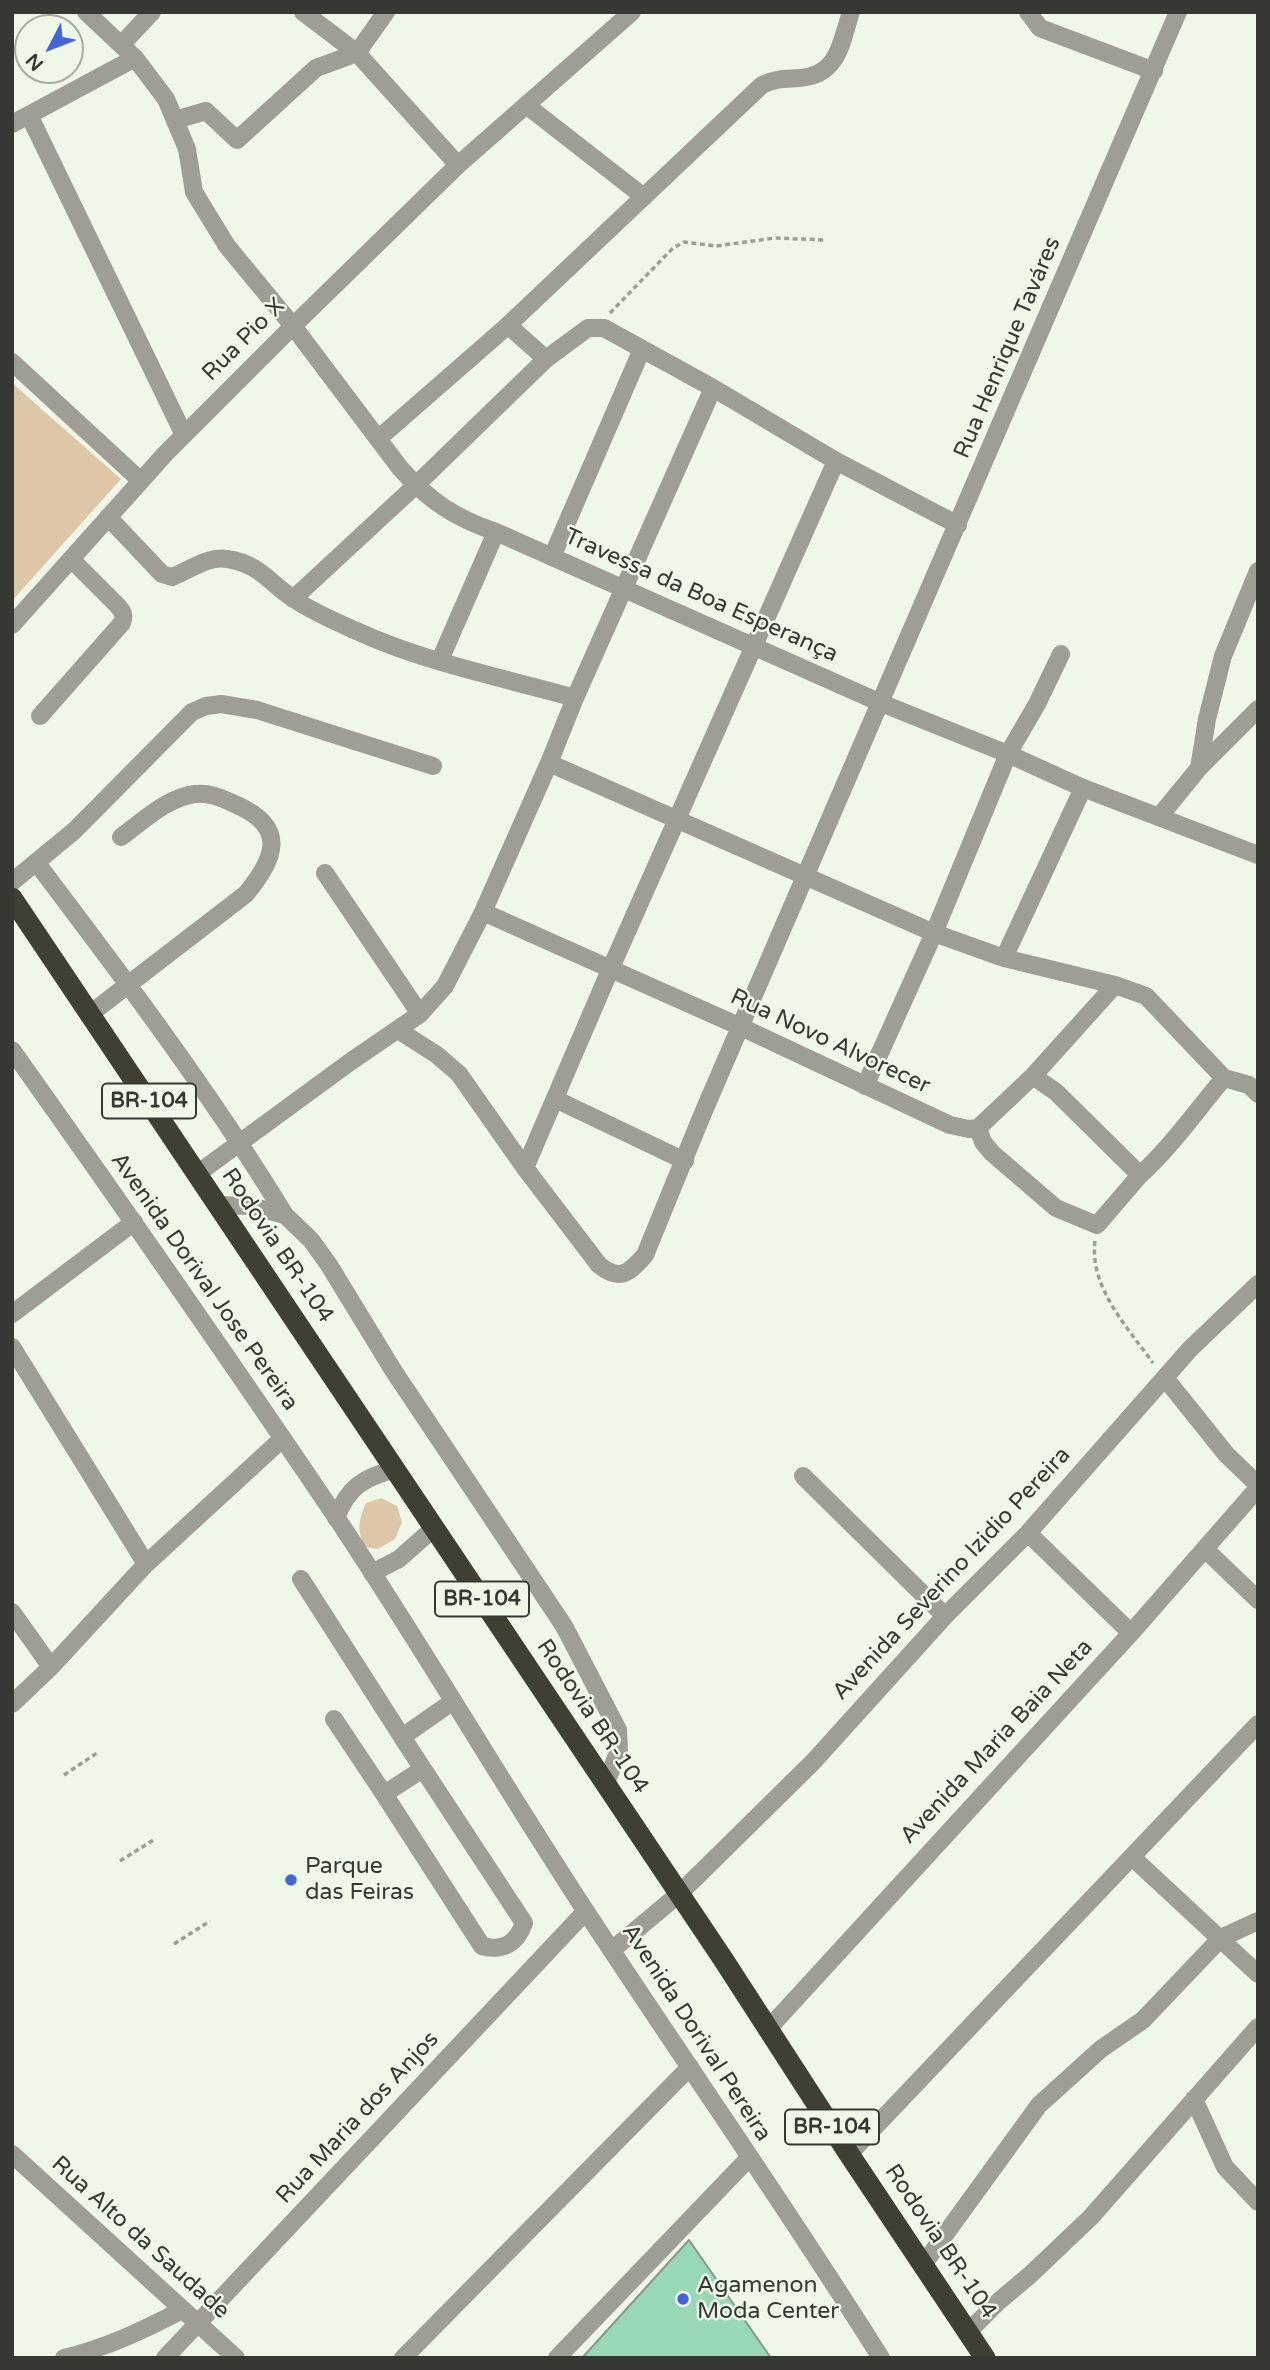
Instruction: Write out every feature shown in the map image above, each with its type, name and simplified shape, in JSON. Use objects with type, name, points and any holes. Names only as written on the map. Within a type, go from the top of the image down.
[{"type":"highway","name":"Rodovia BR-104","points":[[12,898],[606,1783],[985,2358]]},
{"type":"street","name":"Travessa da Boa Esperança","points":[[86,12],[135,58],[166,99],[187,149],[194,192],[227,246],[293,326],[415,486],[435,503],[466,522],[496,532],[881,703],[1008,754],[1083,789],[1258,855]]},
{"type":"street","points":[[121,45],[152,12]]},
{"type":"street","points":[[303,12],[357,53],[458,165]]},
{"type":"street","name":"Rua Pio X","points":[[12,625],[184,435],[293,326],[458,165],[632,12]]},
{"type":"street","points":[[379,438],[505,328],[762,85],[775,78],[804,78],[825,71],[833,63],[851,12]]},
{"type":"street","points":[[1028,12],[1040,28],[1154,71]]},
{"type":"street","name":"Rua Henrique Taváres","points":[[526,1168],[599,1265],[608,1273],[625,1274],[645,1255],[1178,12]]},
{"type":"street","points":[[175,120],[206,111],[237,140],[316,68],[357,53],[383,13]]},
{"type":"street","points":[[12,124],[135,58]]},
{"type":"street","points":[[526,105],[644,197]]},
{"type":"street","points":[[29,115],[184,435]]},
{"type":"street","points":[[293,599],[415,486],[545,359],[579,333],[597,327],[604,328],[713,388],[836,461],[958,525]]},
{"type":"street","points":[[505,328],[511,328],[545,359]]},
{"type":"street","points":[[552,557],[642,349]]},
{"type":"street","points":[[12,362],[141,481]]},
{"type":"street","points":[[197,1174],[420,1014],[445,986],[483,912],[713,388]]},
{"type":"street","points":[[526,1168],[610,970],[836,461]]},
{"type":"street","points":[[108,517],[162,574],[172,577],[208,559],[225,558],[242,563],[266,575],[293,599],[364,634],[440,660],[575,698]]},
{"type":"street","points":[[440,660],[496,532]]},
{"type":"street","points":[[40,716],[122,623],[124,617],[117,605],[71,559]]},
{"type":"street","points":[[1199,768],[1207,719],[1223,656],[1258,571]]},
{"type":"street","points":[[865,1086],[934,933],[1008,754],[1037,704],[1060,654]]},
{"type":"street","points":[[12,882],[74,831],[192,712],[206,706],[221,704],[257,710],[433,766]]},
{"type":"street","points":[[1159,817],[1199,768],[1258,709]]},
{"type":"street","points":[[549,763],[934,933],[1004,958],[1115,985],[1146,996],[1224,1078],[1249,1085],[1258,1094]]},
{"type":"street","points":[[1004,958],[1083,789]]},
{"type":"street","points":[[90,1014],[246,894],[264,872],[270,859],[272,843],[267,828],[251,813],[217,796],[197,794],[179,798],[121,836]]},
{"type":"street","points":[[36,862],[128,984],[241,1143],[285,1215],[311,1240],[393,1370],[564,1626],[618,1730],[619,1750],[606,1783]]},
{"type":"street","points":[[326,873],[420,1014]]},
{"type":"street","name":"Rua Novo Alvorecer","points":[[483,912],[741,1027],[950,1125],[978,1128]]},
{"type":"street","points":[[1115,985],[1033,1076],[978,1128],[983,1142],[992,1153],[1056,1208],[1097,1225],[1140,1175],[1164,1154],[1180,1130],[1224,1078]]},
{"type":"street","points":[[398,1030],[437,1055],[459,1074],[526,1168]]},
{"type":"street","name":"Avenida Dorival Jose Pereira","points":[[12,1050],[134,1222],[336,1518]]},
{"type":"street","points":[[1033,1076],[1056,1093],[1140,1175]]},
{"type":"street","points":[[555,1099],[685,1161]]},
{"type":"street","points":[[218,1205],[250,1206],[285,1215]]},
{"type":"street","points":[[12,1314],[134,1222]]},
{"type":"street","name":"Avenida Severino Izidio Pereira","points":[[612,1950],[679,1894],[813,1762],[945,1616],[1028,1533],[1190,1349],[1258,1284]]},
{"type":"street","points":[[12,1347],[146,1564]]},
{"type":"street","points":[[1165,1378],[1226,1454],[1258,1486]]},
{"type":"street","points":[[12,1704],[51,1667],[146,1564],[282,1439]]},
{"type":"street","points":[[395,1469],[377,1474],[358,1484],[344,1498],[336,1518],[372,1573],[399,1559],[435,1528]]},
{"type":"street","points":[[803,1476],[945,1616]]},
{"type":"street","name":"Avenida Maria Baia Neta","points":[[769,2028],[1131,1633],[1258,1486]]},
{"type":"street","points":[[1028,1533],[1131,1633]]},
{"type":"street","points":[[1205,1549],[1258,1600]]},
{"type":"street","name":"Avenida Dorival Pereira","points":[[372,1573],[586,1911],[817,2256],[881,2358]]},
{"type":"street","points":[[301,1579],[524,1923],[516,1940],[504,1947],[493,1949],[482,1946],[334,1719]]},
{"type":"street","points":[[12,1612],[51,1667]]},
{"type":"street","points":[[402,1737],[452,1702]]},
{"type":"street","points":[[849,2154],[1258,1724]]},
{"type":"street","points":[[384,1794],[423,1769]]},
{"type":"street","points":[[1132,1857],[1258,1974]]},
{"type":"street","name":"Rua Maria dos Anjos","points":[[165,2358],[586,1911]]},
{"type":"street","points":[[923,2265],[1039,2105],[1101,2049],[1143,2020],[1221,1938],[1258,1921]]},
{"type":"street","points":[[968,2332],[1091,2217],[1258,2027]]},
{"type":"street","points":[[403,2358],[690,2067]]},
{"type":"street","points":[[1194,2099],[1225,2167],[1258,2202]]},
{"type":"street","name":"Rua Alto da Saudade","points":[[12,2154],[236,2358]]},
{"type":"street","points":[[557,2358],[749,2158]]},
{"type":"street","points":[[64,2358],[145,2330],[181,2310]]},
{"type":"path","points":[[597,327],[673,248],[684,242],[716,246],[775,238],[826,240]]},
{"type":"path","points":[[1097,1225],[1093,1253],[1101,1286],[1165,1378]]},
{"type":"path","points":[[64,1775],[97,1753]]},
{"type":"path","points":[[120,1861],[155,1839]]},
{"type":"path","points":[[174,1944],[211,1921]]},
{"type":"shaded area","points":[[12,383],[121,479],[12,601]]},
{"type":"shaded area","points":[[381,1498],[397,1506],[402,1522],[395,1539],[378,1549],[365,1547],[360,1530],[362,1514],[366,1503]]},
{"type":"building","name":"Agamenon Moda Center","points":[[689,2240],[771,2358],[582,2358]]},
{"type":"place","name":"Parque das Feiras","points":[[291,1880]]},
{"type":"place","name":"Agamenon Moda Center","points":[[683,2299]]}]
